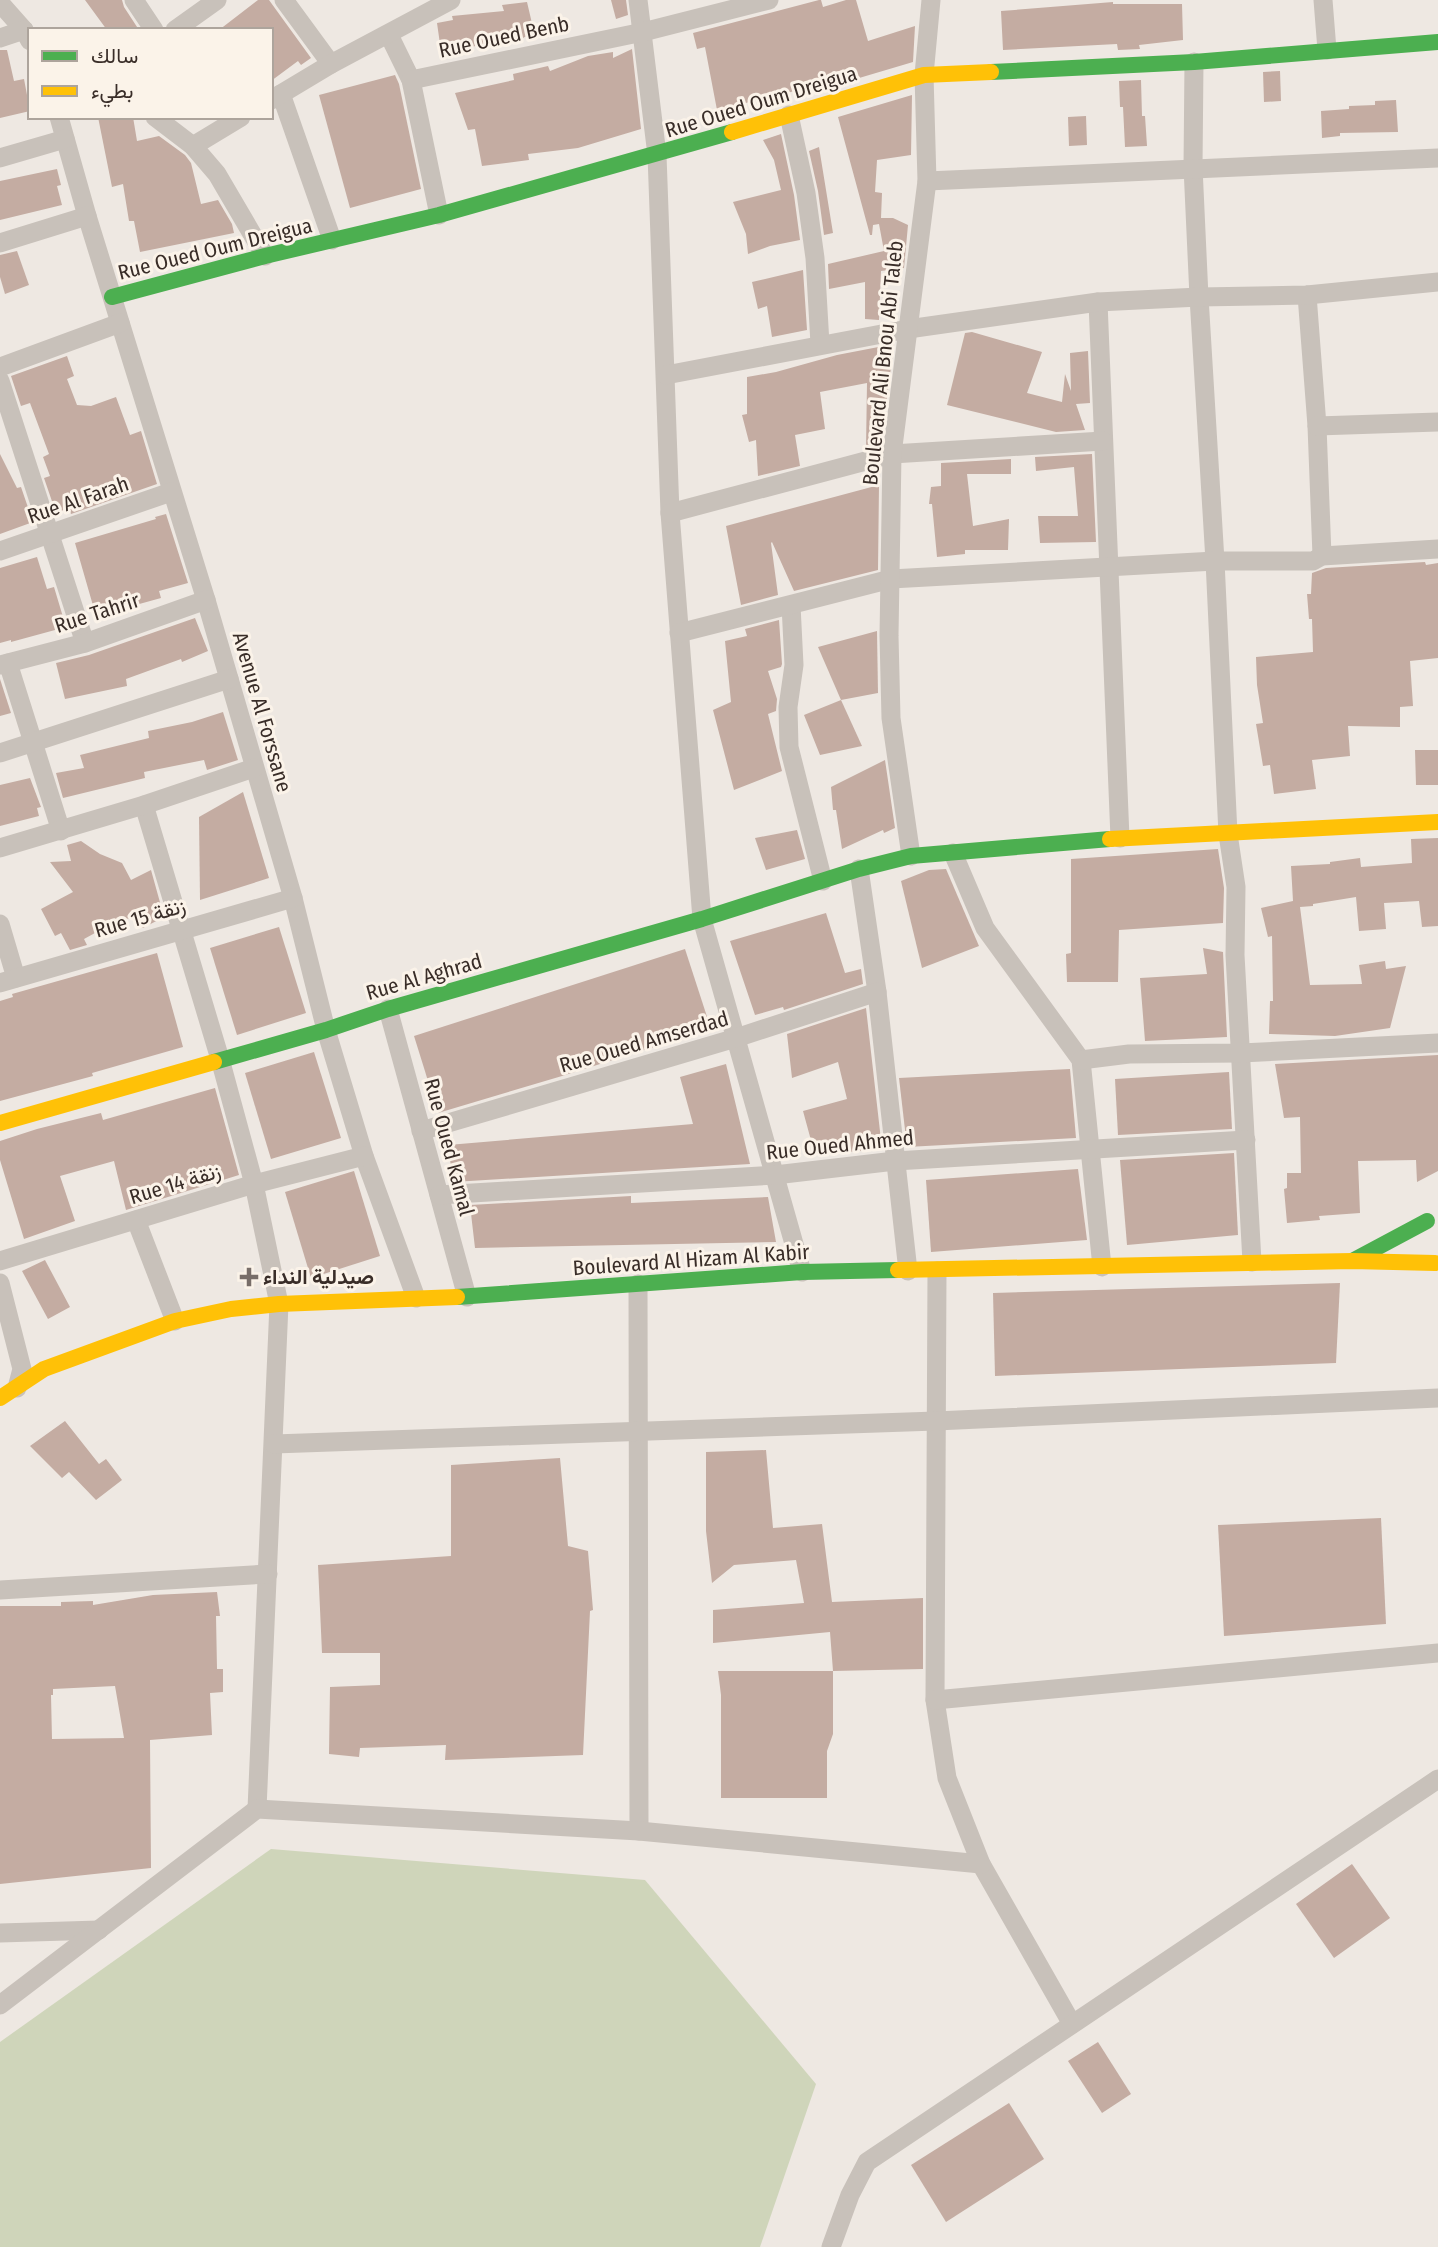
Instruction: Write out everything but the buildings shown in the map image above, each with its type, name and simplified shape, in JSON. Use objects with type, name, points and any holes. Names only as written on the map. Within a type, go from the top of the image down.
[{"type":"street","points":[[134,0],[153,28]]},
{"type":"street","points":[[178,28],[217,0]]},
{"type":"street","points":[[284,0],[331,64]]},
{"type":"street","points":[[332,240],[276,97],[331,64],[451,0]]},
{"type":"street","points":[[638,0],[657,156],[670,513],[702,919],[802,1272]]},
{"type":"street","name":"Rue Oued Benb","points":[[411,80],[642,32],[769,0]]},
{"type":"street","name":"Boulevard Ali Bnou Abi Taleb","points":[[911,856],[891,718],[892,454],[927,181],[925,75],[931,0]]},
{"type":"street","points":[[1323,0],[1327,50]]},
{"type":"street","points":[[0,3],[27,36]]},
{"type":"street","points":[[389,34],[411,80],[439,215]]},
{"type":"street","points":[[0,38],[27,36]]},
{"type":"street","name":"Rue Oued Oum Dreigua","points":[[112,297],[265,256],[439,215],[657,156],[925,75],[1194,62],[1438,42]]},
{"type":"street","points":[[1194,62],[1194,167],[1199,297],[1228,834],[1236,887],[1235,955],[1252,1262]]},
{"type":"street","points":[[789,115],[806,193],[815,258],[820,344]]},
{"type":"street","name":"Avenue Al Forssane","points":[[60,119],[86,216],[206,600],[293,898],[326,1030],[364,1156],[416,1298]]},
{"type":"street","points":[[158,119],[193,146],[217,174],[265,256]]},
{"type":"street","points":[[193,146],[239,119]]},
{"type":"street","points":[[0,158],[65,139]]},
{"type":"street","points":[[927,181],[1438,158]]},
{"type":"street","points":[[0,243],[86,216]]},
{"type":"street","points":[[666,375],[908,329],[1098,302],[1307,295],[1438,282]]},
{"type":"street","points":[[1307,295],[1317,426],[1322,556]]},
{"type":"street","points":[[1098,302],[1120,838]]},
{"type":"street","points":[[0,367],[120,323]]},
{"type":"street","points":[[0,381],[85,643]]},
{"type":"street","points":[[1317,426],[1438,422]]},
{"type":"street","points":[[670,513],[892,454],[1104,441]]},
{"type":"street","name":"Rue Al Farah","points":[[0,551],[171,492]]},
{"type":"street","points":[[680,633],[891,579],[1215,561],[1312,561],[1322,556],[1438,549]]},
{"type":"street","name":"Rue Tahrir","points":[[4,664],[85,643],[206,600]]},
{"type":"street","points":[[791,605],[794,665],[788,707],[789,747],[823,881]]},
{"type":"street","points":[[4,664],[61,831]]},
{"type":"street","points":[[0,753],[229,679]]},
{"type":"street","points":[[0,848],[144,805],[254,768]]},
{"type":"street","points":[[144,805],[220,1059],[254,1184],[279,1304],[257,1808]]},
{"type":"street","name":"Rue Al Aghrad","points":[[0,1124],[702,919],[859,869],[911,856],[1120,838],[1438,822]]},
{"type":"street","points":[[953,853],[985,928],[1081,1060],[1102,1267]]},
{"type":"street","points":[[859,869],[877,992],[908,1271]]},
{"type":"street","name":"Rue 15 زنقة","points":[[8,981],[293,898]]},
{"type":"street","points":[[0,924],[8,981]]},
{"type":"street","name":"Rue Oued Amserdad","points":[[421,1131],[736,1038],[877,992]]},
{"type":"street","name":"Rue Oued Kamal","points":[[388,1009],[467,1297]]},
{"type":"street","points":[[1081,1060],[1129,1054],[1241,1053],[1438,1043]]},
{"type":"street","name":"Rue Oued Ahmed","points":[[439,1195],[775,1175],[895,1161],[1246,1140]]},
{"type":"street","name":"Rue 14 زنقة","points":[[0,1261],[254,1184],[364,1156]]},
{"type":"street","points":[[1432,1215],[1423,1232],[1423,1243],[1427,1254],[1436,1264]]},
{"type":"street","name":"Boulevard Al Hizam Al Kabir","points":[[1352,1261],[1432,1215]]},
{"type":"street","points":[[136,1220],[175,1321]]},
{"type":"street","name":"Boulevard Al Hizam Al Kabir","points":[[0,1398],[20,1379],[175,1321],[231,1309],[279,1304],[467,1297],[802,1272],[1252,1262],[1436,1264]]},
{"type":"street","points":[[937,1271],[935,1700],[947,1778],[981,1864],[1072,2024]]},
{"type":"street","points":[[0,1283],[20,1379]]},
{"type":"street","points":[[638,1284],[639,1831]]},
{"type":"street","name":"Boulevard Al Hizam Al Kabir","points":[[0,1377],[20,1379]]},
{"type":"street","points":[[274,1444],[936,1421],[1438,1398]]},
{"type":"street","points":[[0,1590],[268,1574]]},
{"type":"street","points":[[935,1700],[1438,1653]]},
{"type":"street","points":[[831,2247],[849,2196],[867,2162],[1438,1779]]},
{"type":"street","points":[[0,2005],[257,1808],[639,1831],[981,1864]]},
{"type":"street","points":[[0,1933],[99,1930]]},
{"type":"green space","points":[[271,1849],[645,1880],[816,2084],[760,2247],[0,2247],[0,2042]]},
{"type":"traffic: fast","points":[[991,72],[1194,62],[1438,42]]},
{"type":"traffic: fast","points":[[112,297],[265,256],[439,215],[732,132]]},
{"type":"traffic: fast","points":[[214,1062],[702,919],[859,869],[911,856],[1110,839]]},
{"type":"traffic: fast","points":[[1354,1260],[1427,1221]]},
{"type":"traffic: fast","points":[[457,1297],[802,1272],[898,1270]]},
{"type":"traffic: slow","points":[[732,132],[924,75],[991,72]]},
{"type":"traffic: slow","points":[[1110,839],[1438,822]]},
{"type":"traffic: slow","points":[[0,1123],[214,1062]]},
{"type":"traffic: slow","points":[[898,1270],[1352,1261],[1435,1263]]},
{"type":"traffic: slow","points":[[0,1398],[44,1369],[175,1321],[231,1309],[279,1304],[457,1297]]},
{"type":"place","name":"صيدلية النداء","points":[[249,1277]]}]
